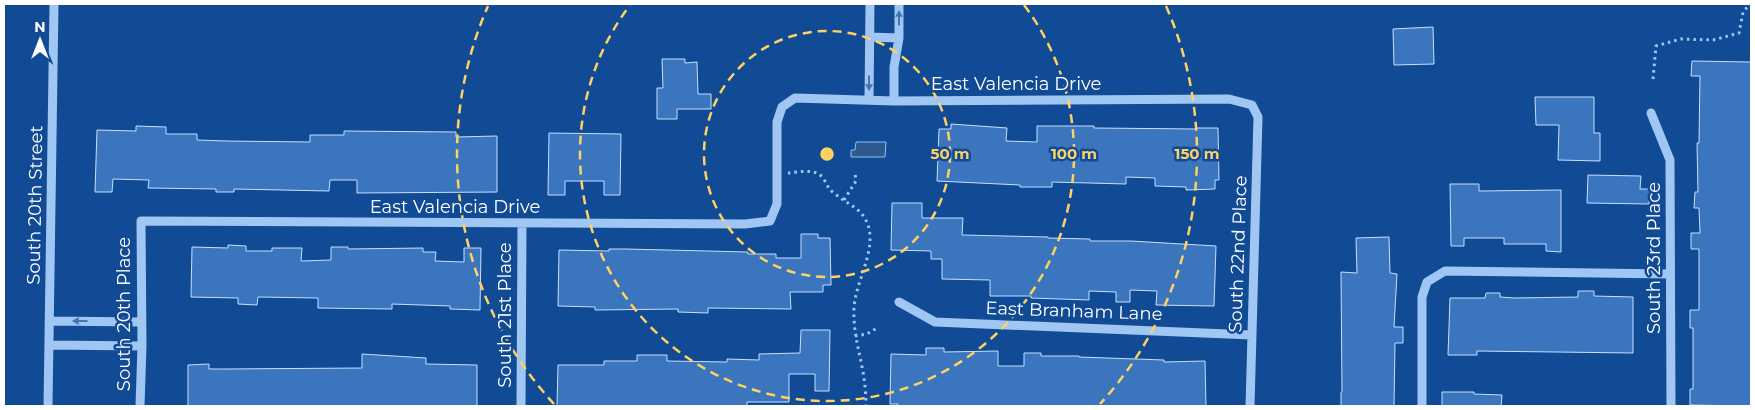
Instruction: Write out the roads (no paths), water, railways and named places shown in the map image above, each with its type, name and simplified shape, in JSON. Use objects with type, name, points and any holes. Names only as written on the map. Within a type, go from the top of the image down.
[{"type":"street","name":"South 20th Street","points":[[48,406],[54,4]]},
{"type":"street","points":[[869,100],[870,4]]},
{"type":"street","points":[[894,101],[894,67],[899,38],[899,4]]},
{"type":"street","points":[[869,37],[899,38]]},
{"type":"street","name":"East Valencia Drive","points":[[141,221],[745,224],[770,221],[777,204],[777,122],[782,107],[795,98],[894,101],[1229,99],[1252,105]]},
{"type":"street","name":"South 22nd Place","points":[[1250,406],[1258,117],[1252,105]]},
{"type":"street","name":"South 23rd Place","points":[[1651,113],[1670,160],[1670,406]]},
{"type":"street","name":"South 20th Place","points":[[140,406],[142,346],[141,221]]},
{"type":"street","name":"South 21st Place","points":[[521,406],[522,224]]},
{"type":"street","points":[[1422,406],[1422,297],[1428,282],[1445,271],[1670,274]]},
{"type":"street","name":"East Branham Lane","points":[[899,302],[935,322],[1252,335]]},
{"type":"street","points":[[49,321],[141,322]]},
{"type":"street","points":[[49,345],[142,346]]},
{"type":"water","points":[[856,142],[886,142],[885,157],[851,157],[851,150],[855,150]]}]
